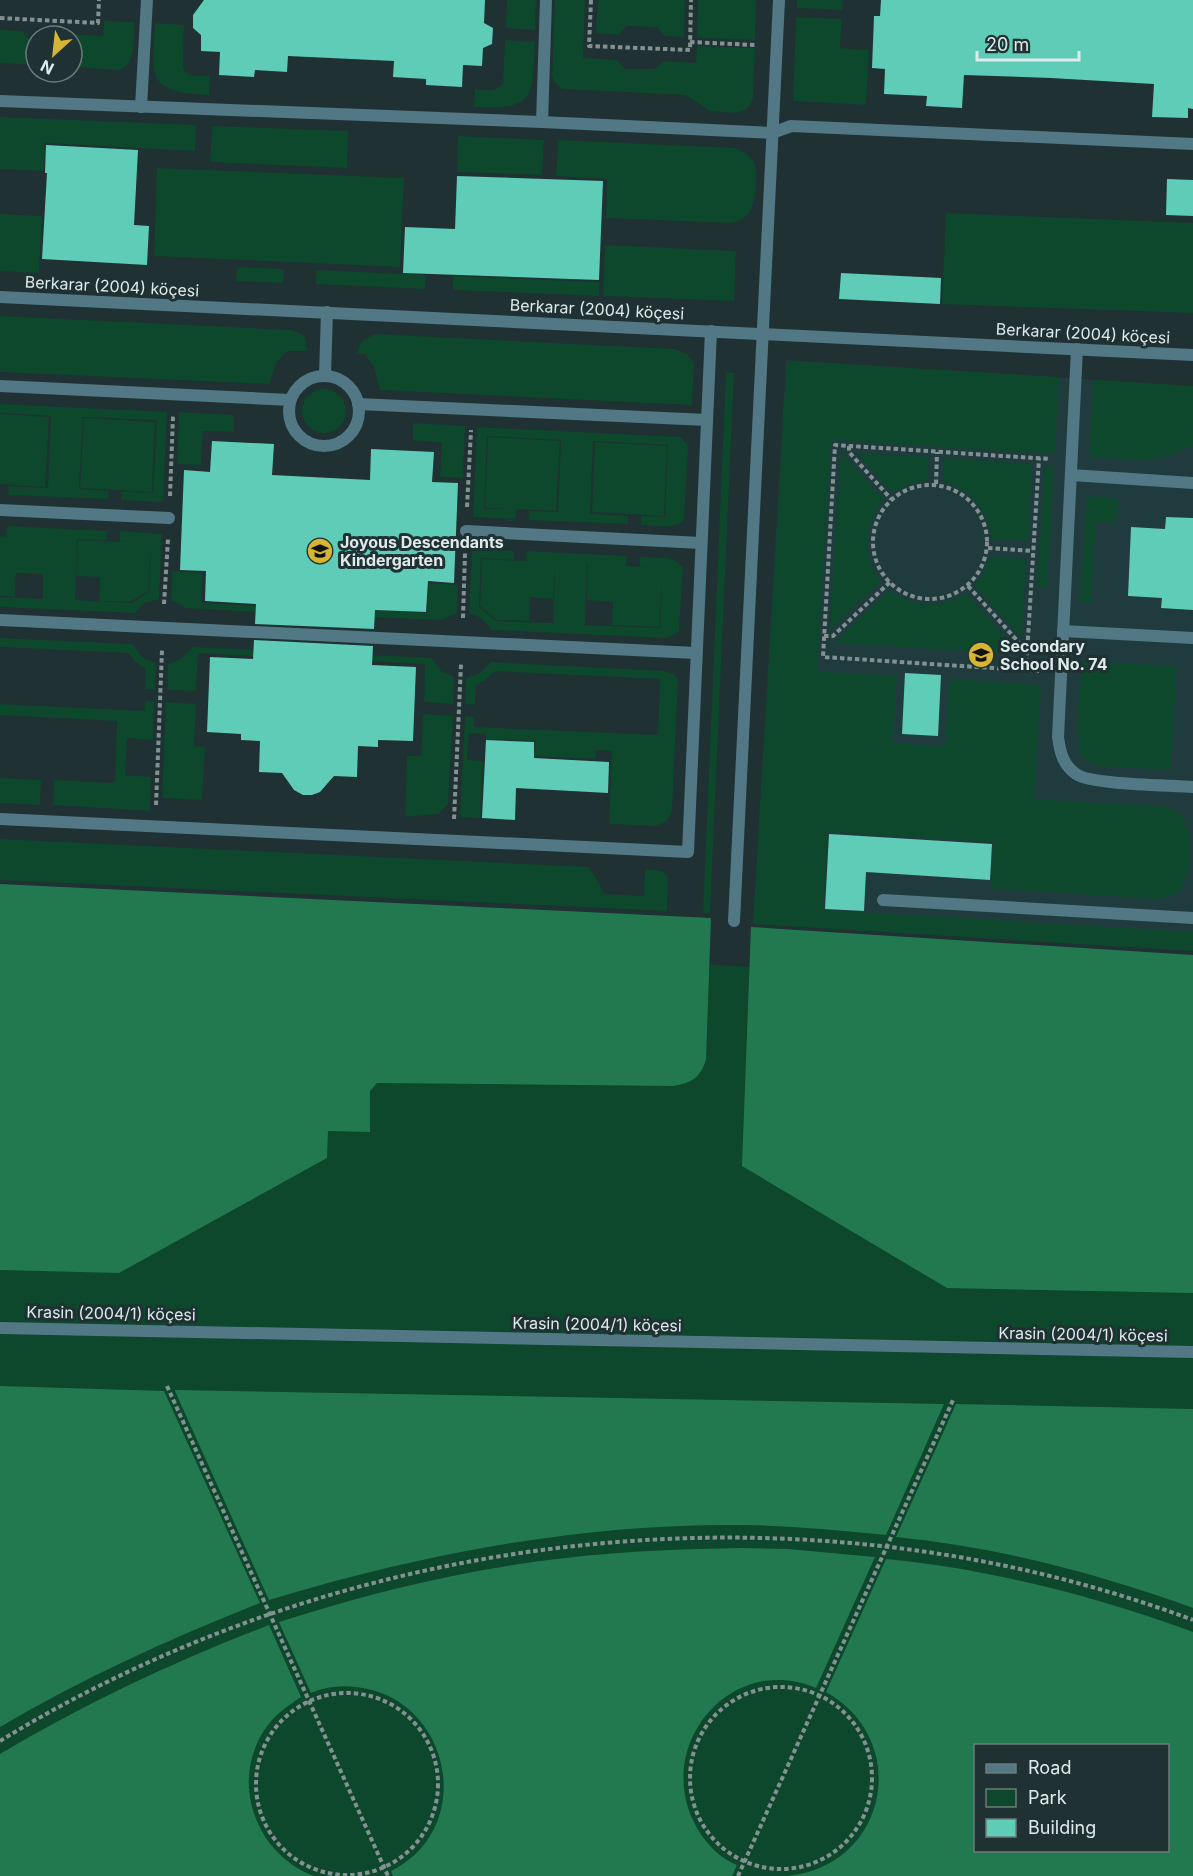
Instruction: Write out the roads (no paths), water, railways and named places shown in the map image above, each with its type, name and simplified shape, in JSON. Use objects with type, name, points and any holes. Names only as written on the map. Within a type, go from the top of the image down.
[{"type":"street","points":[[141,106],[147,0]]},
{"type":"street","points":[[542,122],[546,0]]},
{"type":"street","points":[[734,921],[779,0]]},
{"type":"street","points":[[0,101],[772,133],[791,126],[1193,144]]},
{"type":"street","name":"Berkarar (2004) köçesi","points":[[0,297],[1193,355]]},
{"type":"street","points":[[325,375],[327,312]]},
{"type":"street","points":[[0,819],[688,852],[711,331]]},
{"type":"street","points":[[1077,349],[1058,737],[1060,752],[1066,765],[1077,776],[1093,781],[1193,787]]},
{"type":"street","points":[[325,375],[346,383],[355,394],[359,416],[349,435],[337,444],[322,446],[302,438],[292,427],[288,413],[294,391],[304,381],[325,375]]},
{"type":"street","points":[[0,386],[290,400]]},
{"type":"street","points":[[358,404],[706,420]]},
{"type":"street","points":[[1071,475],[1193,483]]},
{"type":"street","points":[[0,510],[169,518]]},
{"type":"street","points":[[466,531],[701,543]]},
{"type":"street","points":[[0,620],[696,653]]},
{"type":"street","points":[[1063,631],[1193,638]]},
{"type":"street","points":[[883,900],[1193,918]]},
{"type":"street","name":"Krasin (2004/1) köçesi","points":[[0,1328],[1193,1352]]},
{"type":"place","name":"Joyous Descendants Kindergarten","points":[[320,551]]},
{"type":"place","name":"Secondary School No. 74","points":[[981,655]]}]
